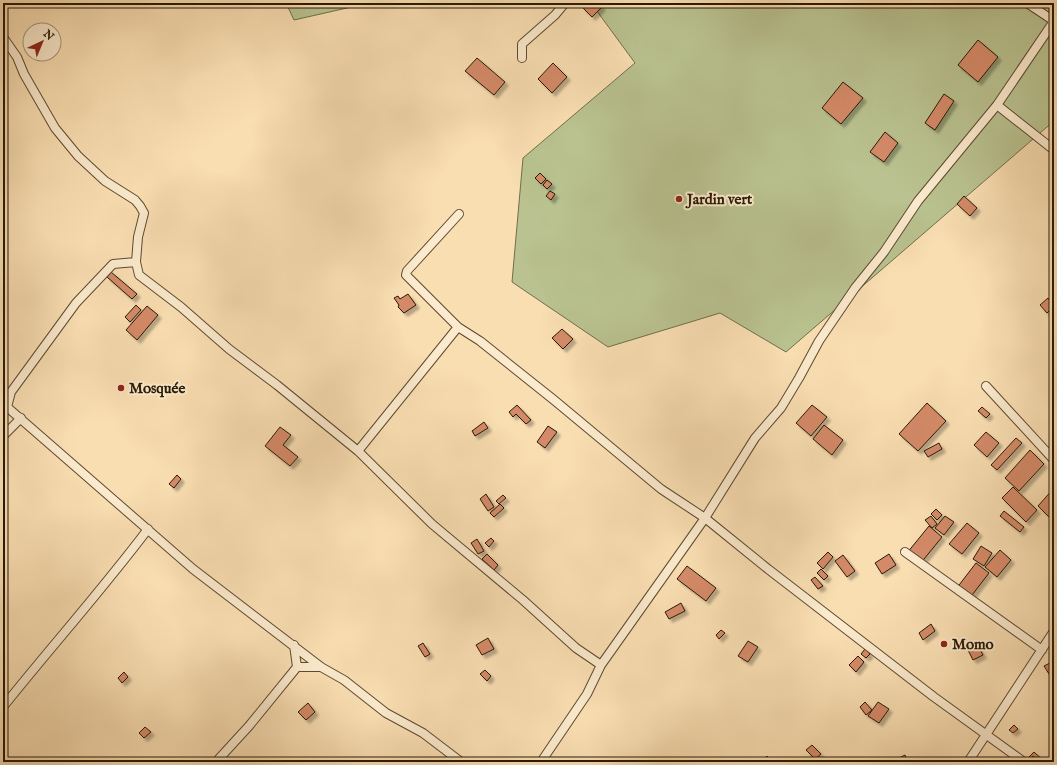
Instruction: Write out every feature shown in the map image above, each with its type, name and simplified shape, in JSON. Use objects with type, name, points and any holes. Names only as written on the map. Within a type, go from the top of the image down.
[{"type":"street","points":[[522,58],[522,44],[555,15],[565,3]]},
{"type":"street","points":[[541,762],[587,694],[601,665],[705,518],[747,450],[781,408],[800,378],[819,341],[855,288],[884,252],[918,201],[997,105],[1054,21],[1027,3]]},
{"type":"street","points":[[3,37],[17,57],[24,74],[55,128],[78,156],[105,181],[135,200],[140,206],[144,213],[138,237],[136,262],[139,275],[181,307],[229,350],[277,385],[358,451],[432,524],[523,600],[576,648],[601,665]]},
{"type":"street","points":[[997,105],[1054,150]]},
{"type":"street","points":[[459,214],[407,271],[406,276],[458,327],[480,341],[554,400],[661,489],[705,518],[768,569],[986,736],[1024,762]]},
{"type":"street","points":[[136,262],[118,262],[108,268],[76,303],[11,392],[7,407],[193,569],[321,667],[344,680],[386,713],[423,733],[457,761]]},
{"type":"street","points":[[358,451],[458,327]]},
{"type":"street","points":[[986,386],[1054,460]]},
{"type":"street","points":[[3,436],[21,418]]},
{"type":"street","points":[[3,707],[50,648],[98,594],[148,529]]},
{"type":"street","points":[[906,552],[1042,650]]},
{"type":"street","points":[[968,762],[1054,631]]},
{"type":"street","points":[[216,762],[249,726],[297,666],[294,645]]},
{"type":"street","points":[[297,666],[321,667]]},
{"type":"green space","points":[[286,3],[369,3],[294,20]]},
{"type":"green space","points":[[591,3],[1054,3],[1054,121],[786,352],[720,313],[608,347],[512,282],[523,158],[635,63]]},
{"type":"building","points":[[586,3],[598,3],[602,7],[592,17],[582,7]]},
{"type":"building","points":[[978,40],[998,57],[978,82],[958,65]]},
{"type":"building","points":[[477,58],[505,82],[494,95],[465,71]]},
{"type":"building","points":[[553,63],[567,77],[552,93],[538,79]]},
{"type":"building","points":[[843,82],[863,98],[841,124],[822,108]]},
{"type":"building","points":[[944,94],[954,101],[935,130],[925,123]]},
{"type":"building","points":[[885,132],[898,143],[884,162],[870,152]]},
{"type":"building","points":[[540,173],[546,179],[541,184],[535,178]]},
{"type":"building","points":[[547,180],[552,184],[547,189],[543,185]]},
{"type":"building","points":[[550,191],[555,194],[551,200],[546,196]]},
{"type":"building","points":[[964,196],[977,208],[970,216],[957,204]]},
{"type":"building","points":[[111,272],[137,294],[132,299],[107,277]]},
{"type":"building","points":[[408,294],[416,305],[404,313],[398,307],[399,305],[394,298],[398,296],[400,299]]},
{"type":"building","points":[[1048,298],[1054,306],[1047,313],[1040,305]]},
{"type":"building","points":[[136,305],[141,310],[130,322],[125,317]]},
{"type":"building","points":[[147,306],[158,315],[137,340],[126,330]]},
{"type":"building","points":[[562,329],[573,339],[563,349],[552,338]]},
{"type":"building","points":[[927,403],[946,421],[918,451],[899,434]]},
{"type":"building","points":[[517,405],[531,420],[526,424],[516,414],[513,417],[509,412]]},
{"type":"building","points":[[812,405],[827,417],[811,436],[796,423]]},
{"type":"building","points":[[982,407],[990,414],[986,418],[978,411]]},
{"type":"building","points":[[484,422],[488,428],[475,436],[472,431]]},
{"type":"building","points":[[824,425],[843,440],[832,455],[813,439]]},
{"type":"building","points":[[548,426],[557,432],[545,448],[537,442]]},
{"type":"building","points":[[280,427],[291,435],[283,445],[298,457],[290,466],[265,446]]},
{"type":"building","points":[[986,432],[999,443],[987,457],[974,445]]},
{"type":"building","points":[[1016,438],[1022,443],[997,470],[991,465]]},
{"type":"building","points":[[939,443],[942,449],[928,457],[924,451]]},
{"type":"building","points":[[1030,450],[1044,464],[1019,491],[1005,478]]},
{"type":"building","points":[[177,475],[181,479],[174,488],[169,484]]},
{"type":"building","points":[[1013,487],[1037,510],[1026,522],[1002,498]]},
{"type":"building","points":[[1054,488],[1054,511],[1049,517],[1038,506]]},
{"type":"building","points":[[486,494],[494,507],[488,511],[480,499]]},
{"type":"building","points":[[503,495],[506,498],[499,504],[496,501]]},
{"type":"building","points":[[500,504],[504,508],[494,517],[490,513]]},
{"type":"building","points":[[936,509],[942,515],[937,520],[931,514]]},
{"type":"building","points":[[1004,511],[1024,527],[1020,532],[1000,516]]},
{"type":"building","points":[[931,516],[937,524],[932,528],[925,520]]},
{"type":"building","points":[[945,516],[954,522],[944,535],[935,528]]},
{"type":"building","points":[[967,523],[979,533],[962,554],[949,544]]},
{"type":"building","points":[[929,526],[942,537],[920,564],[907,553]]},
{"type":"building","points":[[491,538],[494,541],[489,547],[485,543]]},
{"type":"building","points":[[477,539],[484,551],[478,554],[471,543]]},
{"type":"building","points":[[981,546],[992,553],[984,566],[973,559]]},
{"type":"building","points":[[1000,550],[1011,560],[997,577],[985,567]]},
{"type":"building","points":[[828,552],[833,557],[823,569],[817,563]]},
{"type":"building","points":[[487,554],[498,565],[494,570],[482,559]]},
{"type":"building","points":[[889,554],[896,565],[882,574],[875,563]]},
{"type":"building","points":[[843,555],[855,571],[847,577],[835,561]]},
{"type":"building","points":[[976,563],[989,573],[969,599],[956,589]]},
{"type":"building","points":[[687,566],[716,588],[706,601],[677,579]]},
{"type":"building","points":[[821,569],[828,576],[824,580],[817,573]]},
{"type":"building","points":[[815,577],[823,586],[818,589],[811,580]]},
{"type":"building","points":[[681,603],[685,611],[669,619],[665,612]]},
{"type":"building","points":[[931,624],[935,631],[923,640],[919,633]]},
{"type":"building","points":[[721,630],[725,633],[719,639],[716,635]]},
{"type":"building","points":[[488,638],[494,649],[482,655],[476,645]]},
{"type":"building","points":[[748,641],[758,647],[748,662],[738,656]]},
{"type":"building","points":[[976,642],[983,655],[973,660],[966,646]]},
{"type":"building","points":[[423,643],[430,654],[425,657],[418,646]]},
{"type":"building","points":[[865,649],[870,654],[866,658],[861,654]]},
{"type":"building","points":[[858,656],[864,662],[856,672],[849,665]]},
{"type":"building","points":[[1050,663],[1054,669],[1054,675],[1051,677],[1044,666]]},
{"type":"building","points":[[485,670],[491,676],[487,681],[480,674]]},
{"type":"building","points":[[124,672],[128,677],[122,683],[118,678]]},
{"type":"building","points":[[865,702],[872,710],[866,715],[860,707]]},
{"type":"building","points":[[878,702],[889,709],[879,723],[868,716]]},
{"type":"building","points":[[308,703],[315,712],[306,720],[298,712]]},
{"type":"building","points":[[1014,725],[1018,729],[1013,733],[1009,730]]},
{"type":"building","points":[[145,727],[151,732],[144,738],[139,733]]},
{"type":"building","points":[[812,745],[821,754],[815,759],[806,750]]},
{"type":"building","points":[[1034,752],[1044,761],[1043,762],[1039,762],[1033,756],[1031,758],[1029,757]]},
{"type":"building","points":[[905,755],[908,762],[893,761]]},
{"type":"building","points":[[767,756],[772,762],[764,762],[763,760]]},
{"type":"place","name":"Jardin vert","points":[[679,199]]},
{"type":"place","name":"Mosquée","points":[[121,388]]},
{"type":"place","name":"Momo","points":[[944,644]]}]
